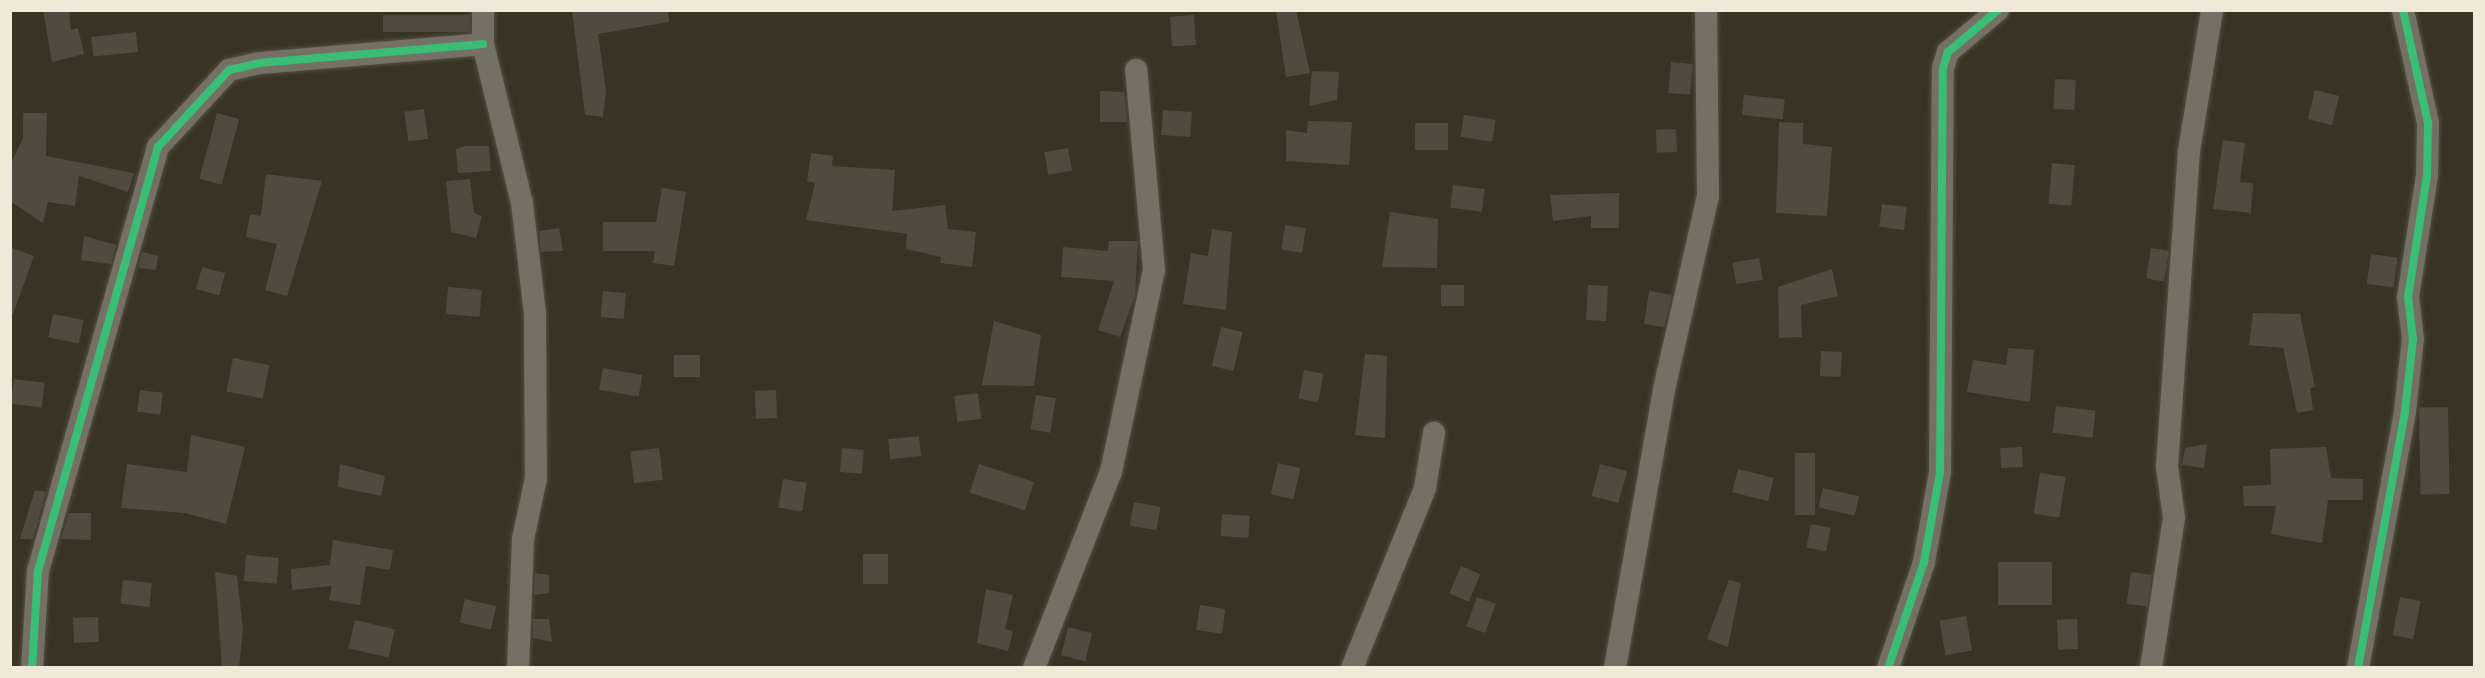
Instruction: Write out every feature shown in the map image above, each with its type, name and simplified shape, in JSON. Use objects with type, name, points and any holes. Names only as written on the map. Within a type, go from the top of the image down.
[{"type":"street","points":[[483,10],[483,44],[522,203],[535,314],[536,478],[523,539],[518,668]]},
{"type":"street","points":[[1615,668],[1665,385],[1707,196],[1706,10]]},
{"type":"street","points":[[1888,668],[1924,562],[1940,472],[1943,69],[1948,52],[1998,10]]},
{"type":"street","points":[[2151,668],[2174,518],[2168,466],[2189,151],[2212,10]]},
{"type":"street","points":[[2358,668],[2405,411],[2414,339],[2408,297],[2427,176],[2428,123],[2403,10]]},
{"type":"street","points":[[32,668],[38,571],[158,147],[229,70],[259,63],[483,44]]},
{"type":"street","points":[[1034,668],[1111,471],[1154,270],[1136,70]]},
{"type":"street","points":[[1352,668],[1425,488],[1434,433]]},
{"type":"building","points":[[43,10],[69,10],[71,30],[78,28],[84,54],[52,62]]},
{"type":"building","points":[[572,10],[668,10],[669,22],[598,34],[606,90],[603,117],[585,115]]},
{"type":"building","points":[[1276,10],[1296,10],[1310,73],[1286,77]]},
{"type":"building","points":[[383,15],[470,15],[470,32],[383,32]]},
{"type":"building","points":[[1194,15],[1196,45],[1172,47],[1170,17]]},
{"type":"building","points":[[136,32],[138,52],[93,57],[91,37]]},
{"type":"building","points":[[1671,62],[1693,64],[1690,95],[1668,93]]},
{"type":"building","points":[[1312,71],[1339,72],[1337,100],[1309,106]]},
{"type":"building","points":[[2055,79],[2076,80],[2074,110],[2053,109]]},
{"type":"building","points":[[2315,90],[2339,96],[2332,125],[2308,119]]},
{"type":"building","points":[[1100,91],[1124,92],[1127,122],[1100,122]]},
{"type":"building","points":[[1744,95],[1785,99],[1783,119],[1742,115]]},
{"type":"building","points":[[424,109],[428,139],[408,141],[404,112]]},
{"type":"building","points":[[1163,110],[1192,112],[1190,137],[1161,135]]},
{"type":"building","points":[[23,113],[47,113],[46,156],[134,173],[128,192],[79,176],[75,206],[48,202],[43,223],[10,201],[10,165],[23,138]]},
{"type":"building","points":[[217,113],[239,119],[222,185],[199,179]]},
{"type":"building","points":[[1464,115],[1496,120],[1492,142],[1461,137]]},
{"type":"building","points":[[1308,121],[1352,122],[1349,165],[1286,161],[1286,130],[1307,133]]},
{"type":"building","points":[[1779,122],[1803,123],[1803,144],[1832,147],[1827,216],[1776,213]]},
{"type":"building","points":[[1415,123],[1448,123],[1448,150],[1415,150]]},
{"type":"building","points":[[1676,129],[1677,152],[1657,153],[1656,130]]},
{"type":"building","points":[[2223,140],[2245,143],[2240,182],[2253,183],[2251,213],[2213,209]]},
{"type":"building","points":[[465,146],[489,146],[491,171],[458,173],[456,149]]},
{"type":"building","points":[[1068,148],[1072,171],[1048,175],[1044,152]]},
{"type":"building","points":[[811,153],[833,156],[832,166],[895,170],[892,211],[945,205],[948,229],[976,232],[972,267],[940,263],[941,257],[906,249],[907,234],[806,220],[815,183],[807,181]]},
{"type":"building","points":[[2052,163],[2075,165],[2071,206],[2048,204]]},
{"type":"building","points":[[266,174],[322,181],[287,296],[265,290],[277,244],[246,237],[250,214],[261,216]]},
{"type":"building","points":[[470,179],[474,213],[482,216],[476,238],[451,232],[446,181]]},
{"type":"building","points":[[1453,185],[1485,189],[1482,212],[1450,208]]},
{"type":"building","points":[[662,188],[686,192],[674,266],[653,263],[655,251],[603,251],[603,222],[656,222]]},
{"type":"building","points":[[1619,193],[1619,228],[1591,228],[1591,216],[1553,221],[1550,195]]},
{"type":"building","points":[[1882,204],[1907,207],[1904,230],[1879,227]]},
{"type":"building","points":[[1390,212],[1438,219],[1437,268],[1382,267]]},
{"type":"building","points":[[1285,225],[1306,228],[1302,253],[1282,250]]},
{"type":"building","points":[[559,228],[563,251],[541,252],[539,231]]},
{"type":"building","points":[[1212,229],[1232,232],[1226,310],[1183,304],[1191,253],[1208,256]]},
{"type":"building","points":[[84,236],[116,245],[111,264],[81,260]]},
{"type":"building","points":[[1109,241],[1138,241],[1135,296],[1120,337],[1098,330],[1114,281],[1061,277],[1063,247],[1108,251]]},
{"type":"building","points":[[10,247],[34,256],[13,314],[10,314]]},
{"type":"building","points":[[2151,248],[2169,251],[2164,281],[2146,279]]},
{"type":"building","points":[[142,252],[158,256],[156,270],[138,268]]},
{"type":"building","points":[[2371,254],[2398,258],[2394,287],[2367,284]]},
{"type":"building","points":[[1759,258],[1763,280],[1736,284],[1732,263]]},
{"type":"building","points":[[202,267],[225,273],[219,295],[196,289]]},
{"type":"building","points":[[1832,269],[1838,296],[1801,305],[1802,337],[1779,338],[1778,287]]},
{"type":"building","points":[[1441,285],[1464,285],[1464,306],[1441,306]]},
{"type":"building","points":[[1588,285],[1608,286],[1606,321],[1586,320]]},
{"type":"building","points":[[448,287],[482,290],[480,317],[446,314]]},
{"type":"building","points":[[603,291],[626,293],[624,319],[601,317]]},
{"type":"building","points":[[1649,291],[1672,295],[1664,327],[1644,324]]},
{"type":"building","points":[[2253,313],[2300,314],[2315,387],[2310,388],[2313,410],[2297,413],[2283,348],[2249,345]]},
{"type":"building","points":[[53,314],[83,320],[79,343],[48,338]]},
{"type":"building","points":[[994,321],[1041,335],[1034,386],[982,385]]},
{"type":"building","points":[[1221,327],[1242,332],[1233,371],[1212,366]]},
{"type":"building","points":[[2008,348],[2034,350],[2030,402],[1967,392],[1973,360],[2006,365]]},
{"type":"building","points":[[1821,351],[1842,352],[1841,377],[1820,376]]},
{"type":"building","points":[[1365,354],[1387,356],[1385,438],[1355,435]]},
{"type":"building","points":[[674,355],[700,355],[700,377],[674,377]]},
{"type":"building","points":[[233,358],[269,365],[263,398],[227,391]]},
{"type":"building","points":[[603,368],[642,375],[639,397],[599,390]]},
{"type":"building","points":[[1304,370],[1324,374],[1318,402],[1298,398]]},
{"type":"building","points":[[14,379],[45,383],[42,408],[11,404]]},
{"type":"building","points":[[140,390],[163,393],[160,415],[137,412]]},
{"type":"building","points":[[776,390],[777,418],[756,419],[755,391]]},
{"type":"building","points":[[978,393],[981,419],[957,422],[954,396]]},
{"type":"building","points":[[1036,395],[1056,398],[1050,433],[1031,430]]},
{"type":"building","points":[[2056,406],[2096,411],[2092,438],[2053,433]]},
{"type":"building","points":[[2448,407],[2450,494],[2421,494],[2419,408]]},
{"type":"building","points":[[191,435],[245,447],[226,524],[185,513],[121,508],[127,464],[187,472]]},
{"type":"building","points":[[919,436],[921,456],[890,459],[888,439]]},
{"type":"building","points":[[2207,444],[2204,468],[2182,465],[2185,448]]},
{"type":"building","points":[[2022,447],[2023,467],[2001,468],[2000,448]]},
{"type":"building","points":[[2326,447],[2331,478],[2363,479],[2363,500],[2328,500],[2322,543],[2271,534],[2276,506],[2244,506],[2243,486],[2271,485],[2270,449]]},
{"type":"building","points":[[659,448],[663,480],[634,483],[630,452]]},
{"type":"building","points":[[842,448],[864,450],[862,474],[840,472]]},
{"type":"building","points":[[1795,453],[1815,453],[1815,515],[1795,515]]},
{"type":"building","points":[[1278,463],[1300,468],[1293,499],[1271,494]]},
{"type":"building","points":[[340,464],[385,476],[381,496],[338,487]]},
{"type":"building","points":[[979,464],[1034,482],[1025,510],[970,493]]},
{"type":"building","points":[[1600,464],[1627,471],[1619,503],[1591,496]]},
{"type":"building","points":[[1738,469],[1774,478],[1768,501],[1732,492]]},
{"type":"building","points":[[2040,473],[2066,477],[2059,518],[2034,513]]},
{"type":"building","points":[[783,479],[807,483],[802,511],[778,508]]},
{"type":"building","points":[[1823,488],[1859,496],[1855,516],[1819,507]]},
{"type":"building","points":[[35,490],[46,492],[33,539],[20,539]]},
{"type":"building","points":[[1134,502],[1161,507],[1156,530],[1130,526]]},
{"type":"building","points":[[69,513],[91,513],[91,540],[61,539]]},
{"type":"building","points":[[1222,514],[1250,516],[1248,538],[1220,536]]},
{"type":"building","points":[[1811,524],[1831,528],[1826,551],[1806,548]]},
{"type":"building","points":[[333,540],[393,550],[390,570],[366,566],[360,605],[329,600],[332,586],[292,590],[291,569],[330,565]]},
{"type":"building","points":[[863,554],[888,554],[888,584],[863,584]]},
{"type":"building","points":[[246,555],[279,558],[277,584],[244,581]]},
{"type":"building","points":[[1998,562],[2052,562],[2052,605],[1998,605]]},
{"type":"building","points":[[1461,566],[1480,574],[1469,602],[1449,594]]},
{"type":"building","points":[[215,572],[237,576],[243,630],[239,668],[222,668]]},
{"type":"building","points":[[2131,572],[2152,575],[2147,607],[2127,604]]},
{"type":"building","points":[[535,573],[549,575],[549,593],[534,595]]},
{"type":"building","points":[[123,580],[152,583],[149,607],[120,604]]},
{"type":"building","points":[[1729,580],[1741,583],[1728,647],[1707,639]]},
{"type":"building","points":[[986,589],[1013,595],[1005,629],[1013,631],[1008,651],[977,643]]},
{"type":"building","points":[[1477,597],[1496,604],[1485,633],[1466,626]]},
{"type":"building","points":[[2400,597],[2421,601],[2413,639],[2393,635]]},
{"type":"building","points":[[465,599],[496,606],[491,630],[460,622]]},
{"type":"building","points":[[1200,605],[1226,609],[1222,634],[1196,630]]},
{"type":"building","points":[[1966,616],[1972,650],[1945,655],[1939,621]]},
{"type":"building","points":[[98,617],[99,642],[74,643],[73,618]]},
{"type":"building","points":[[533,619],[549,619],[552,642],[533,638]]},
{"type":"building","points":[[2077,619],[2078,649],[2058,650],[2057,620]]},
{"type":"building","points":[[355,620],[395,629],[388,657],[348,648]]},
{"type":"building","points":[[1068,627],[1092,633],[1085,661],[1061,655]]},
{"type":"cycle path","points":[[1888,668],[1924,562],[1940,472],[1943,68],[1948,52],[1998,10]]},
{"type":"cycle path","points":[[2358,668],[2405,411],[2413,339],[2408,297],[2427,176],[2428,123],[2403,10]]},
{"type":"cycle path","points":[[32,668],[38,571],[158,147],[229,70],[259,63],[483,44]]}]
